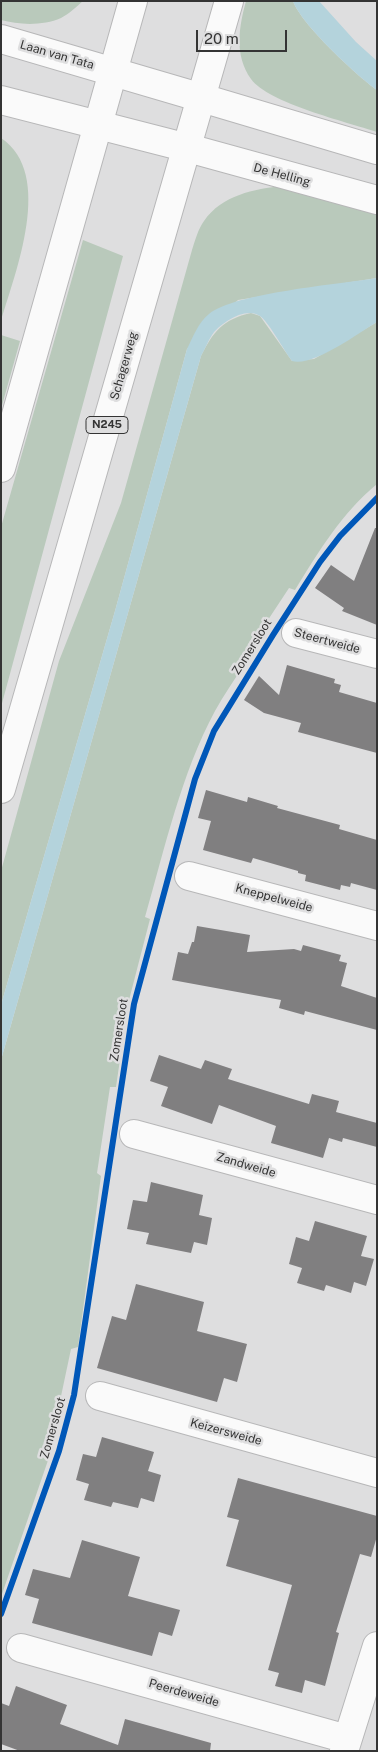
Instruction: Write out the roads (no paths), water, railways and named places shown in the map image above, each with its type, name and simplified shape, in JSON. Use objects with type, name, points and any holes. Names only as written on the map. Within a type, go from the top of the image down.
[{"type":"street","points":[[1,468],[133,1]]},
{"type":"street","name":"Schagerweg","points":[[1,789],[229,1]]},
{"type":"street","name":"Laan van Tata","points":[[1,39],[202,98]]},
{"type":"street","points":[[202,98],[377,150]]},
{"type":"street","points":[[1,100],[98,126]]},
{"type":"street","name":"De Helling","points":[[98,126],[188,148],[377,200]]},
{"type":"street","name":"Steertweide","points":[[296,633],[377,654]]},
{"type":"street","name":"Kneppelweide","points":[[189,876],[377,926]]},
{"type":"street","name":"Zandweide","points":[[134,1134],[377,1200]]},
{"type":"street","name":"Keizersweide","points":[[100,1396],[377,1473]]},
{"type":"street","points":[[345,1745],[377,1646]]},
{"type":"street","name":"Peerdeweide","points":[[21,1648],[345,1745]]},
{"type":"water","points":[[293,1],[319,1],[356,42],[377,61],[377,90],[343,61],[318,35],[298,11]]},
{"type":"water","points":[[377,278],[377,322],[323,354],[301,362],[292,361],[263,319],[254,313],[248,313],[234,317],[216,330],[201,356],[1,1060],[1,1005],[191,340],[209,314],[241,300],[289,290]]}]
